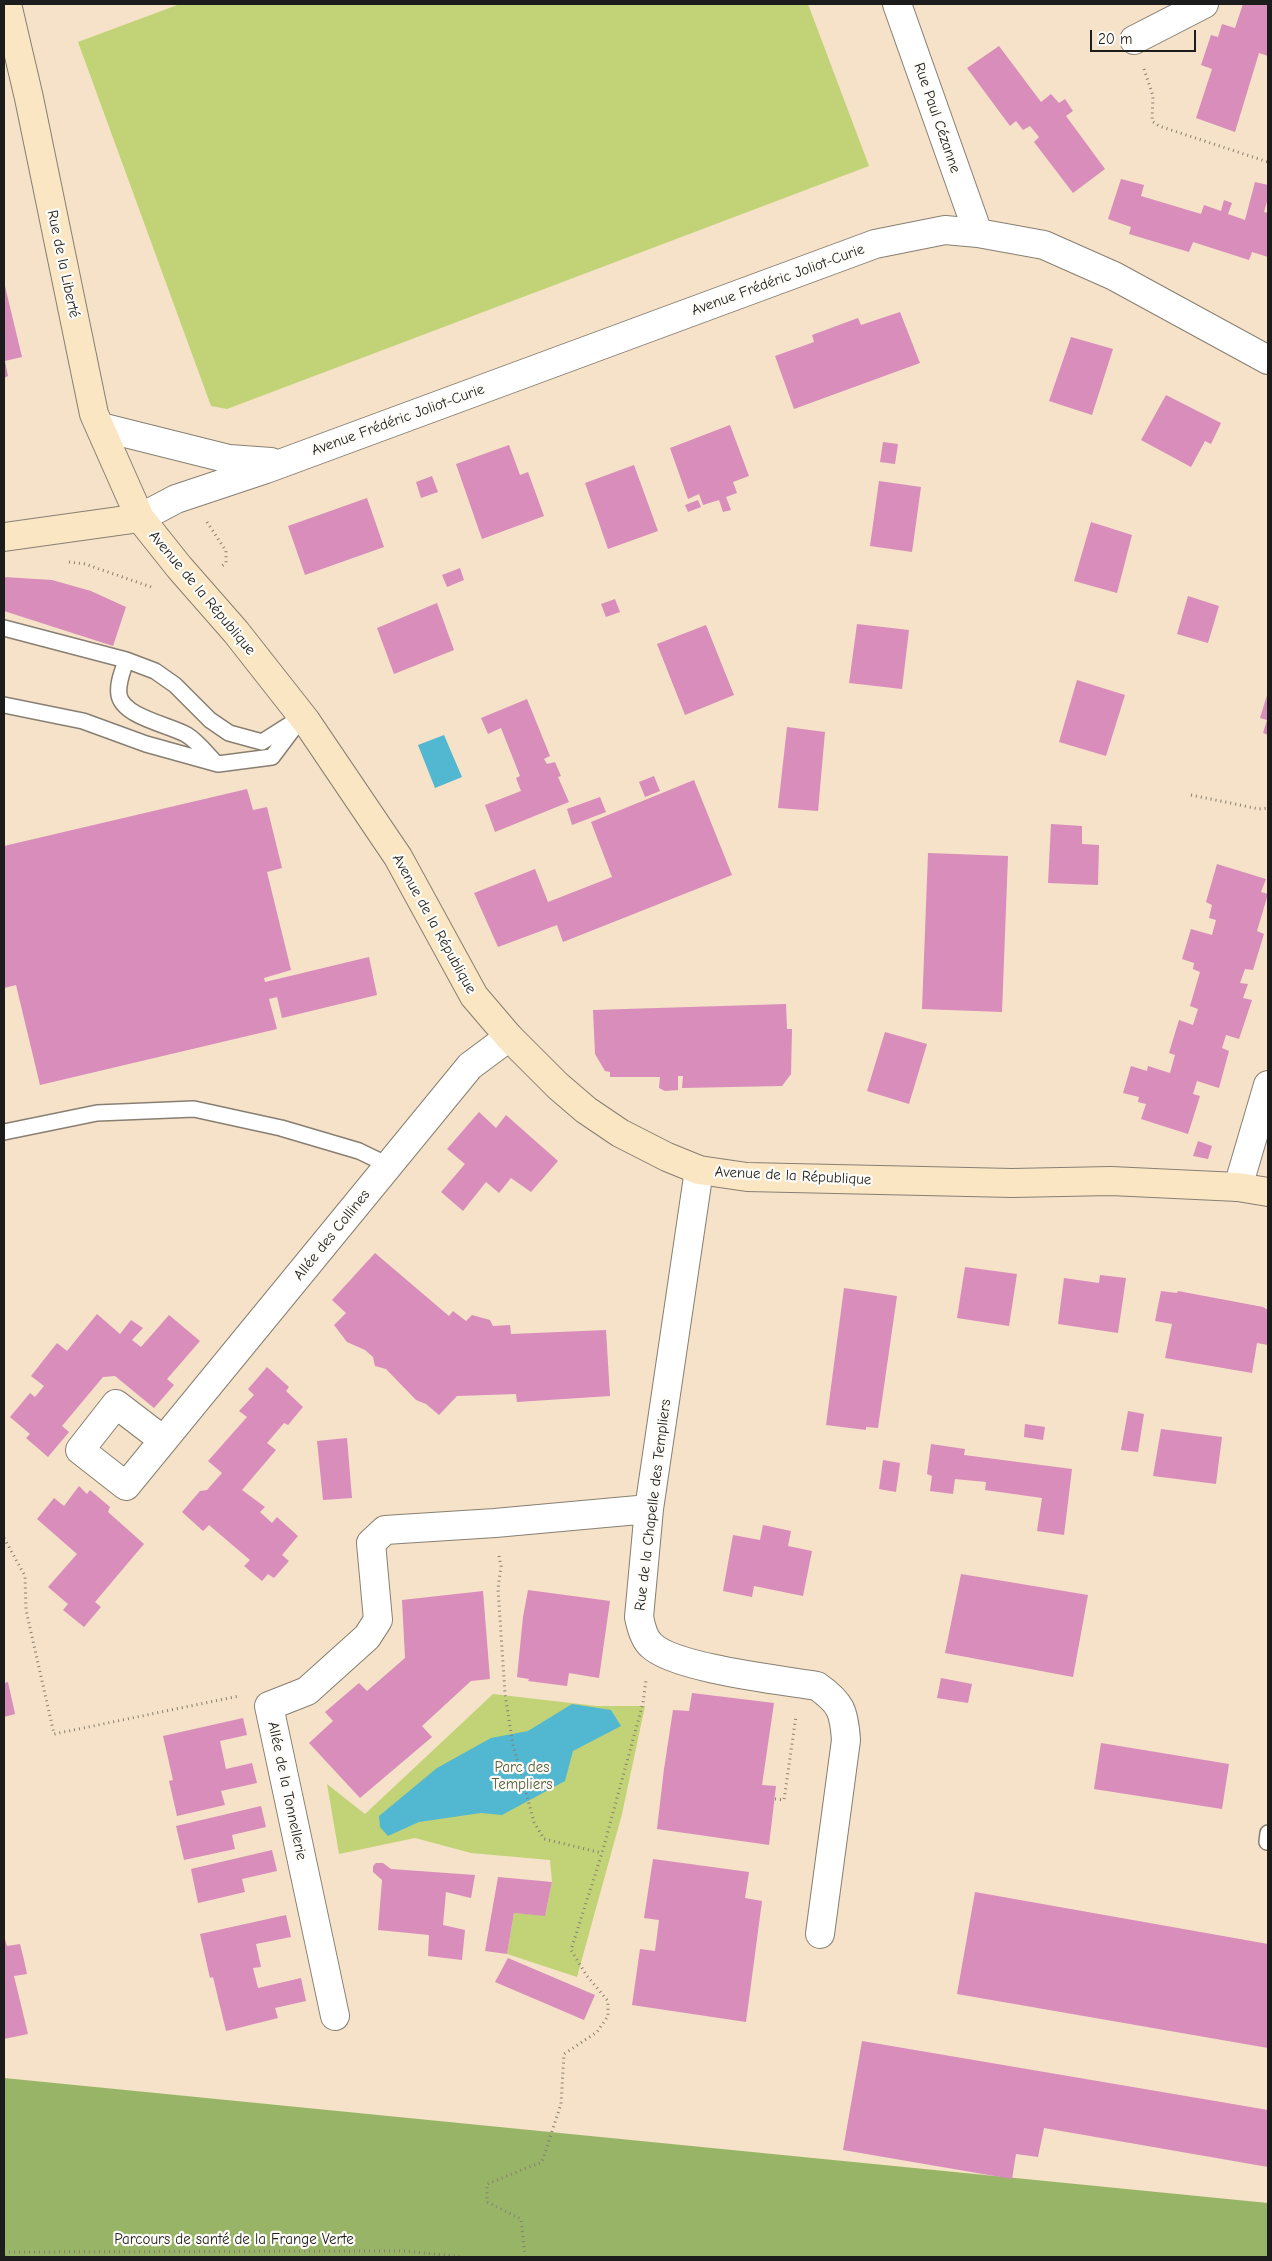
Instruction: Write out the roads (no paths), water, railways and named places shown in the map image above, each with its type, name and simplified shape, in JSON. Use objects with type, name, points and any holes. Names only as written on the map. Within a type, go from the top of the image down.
[{"type":"street","name":"Rue de la Liberté","points":[[7,4],[29,98],[94,414],[140,518]]},
{"type":"street","name":"Rue Paul Cézanne","points":[[897,4],[978,233]]},
{"type":"street","points":[[1134,40],[1204,4]]},
{"type":"street","name":"Avenue Frédéric Joliot-Curie","points":[[140,518],[176,499],[283,462],[875,244],[945,230],[978,233],[1044,245],[1114,276],[1268,360]]},
{"type":"street","name":"Avenue Frédéric Joliot-Curie","points":[[101,427],[170,446],[229,459],[283,462]]},
{"type":"street","name":"Avenue de la République","points":[[4,538],[140,518],[179,568],[236,632],[303,716],[398,857],[474,996],[509,1037],[558,1086],[586,1110],[620,1133],[666,1157],[699,1170],[747,1177],[1012,1183],[1111,1181],[1238,1187],[1268,1192]]},
{"type":"street","name":"Allée des Collines","points":[[163,1440],[267,1316],[470,1066],[509,1037]]},
{"type":"street","points":[[1238,1187],[1268,1085]]},
{"type":"street","name":"Rue de la Chapelle des Templiers","points":[[699,1170],[650,1510],[639,1618],[643,1632],[650,1645],[667,1657],[693,1664],[816,1686],[832,1696],[842,1710],[846,1740],[820,1934]]},
{"type":"street","name":"Allée de la Tonnellerie","points":[[334,2016],[269,1706],[307,1691],[367,1637],[378,1620],[371,1543],[385,1530],[650,1510]]},
{"type":"lane","points":[[4,628],[126,660],[155,671],[175,685],[210,720],[229,733],[262,742],[303,716]]},
{"type":"lane","points":[[126,660],[119,684],[119,696],[126,706],[136,714],[188,736],[218,764]]},
{"type":"lane","points":[[4,705],[83,721],[146,744],[218,764],[272,757],[303,716]]},
{"type":"lane","points":[[4,1132],[97,1113],[194,1109],[281,1128],[359,1151],[388,1165]]},
{"type":"water","points":[[444,735],[462,777],[435,788],[418,745]]},
{"type":"water","points":[[572,1704],[611,1710],[621,1726],[573,1751],[565,1781],[502,1815],[481,1813],[419,1822],[388,1836],[380,1827],[379,1816],[437,1768],[491,1738],[528,1731]]},
{"type":"park label","name":"Parc des Templiers","points":[[522,1776]]}]
